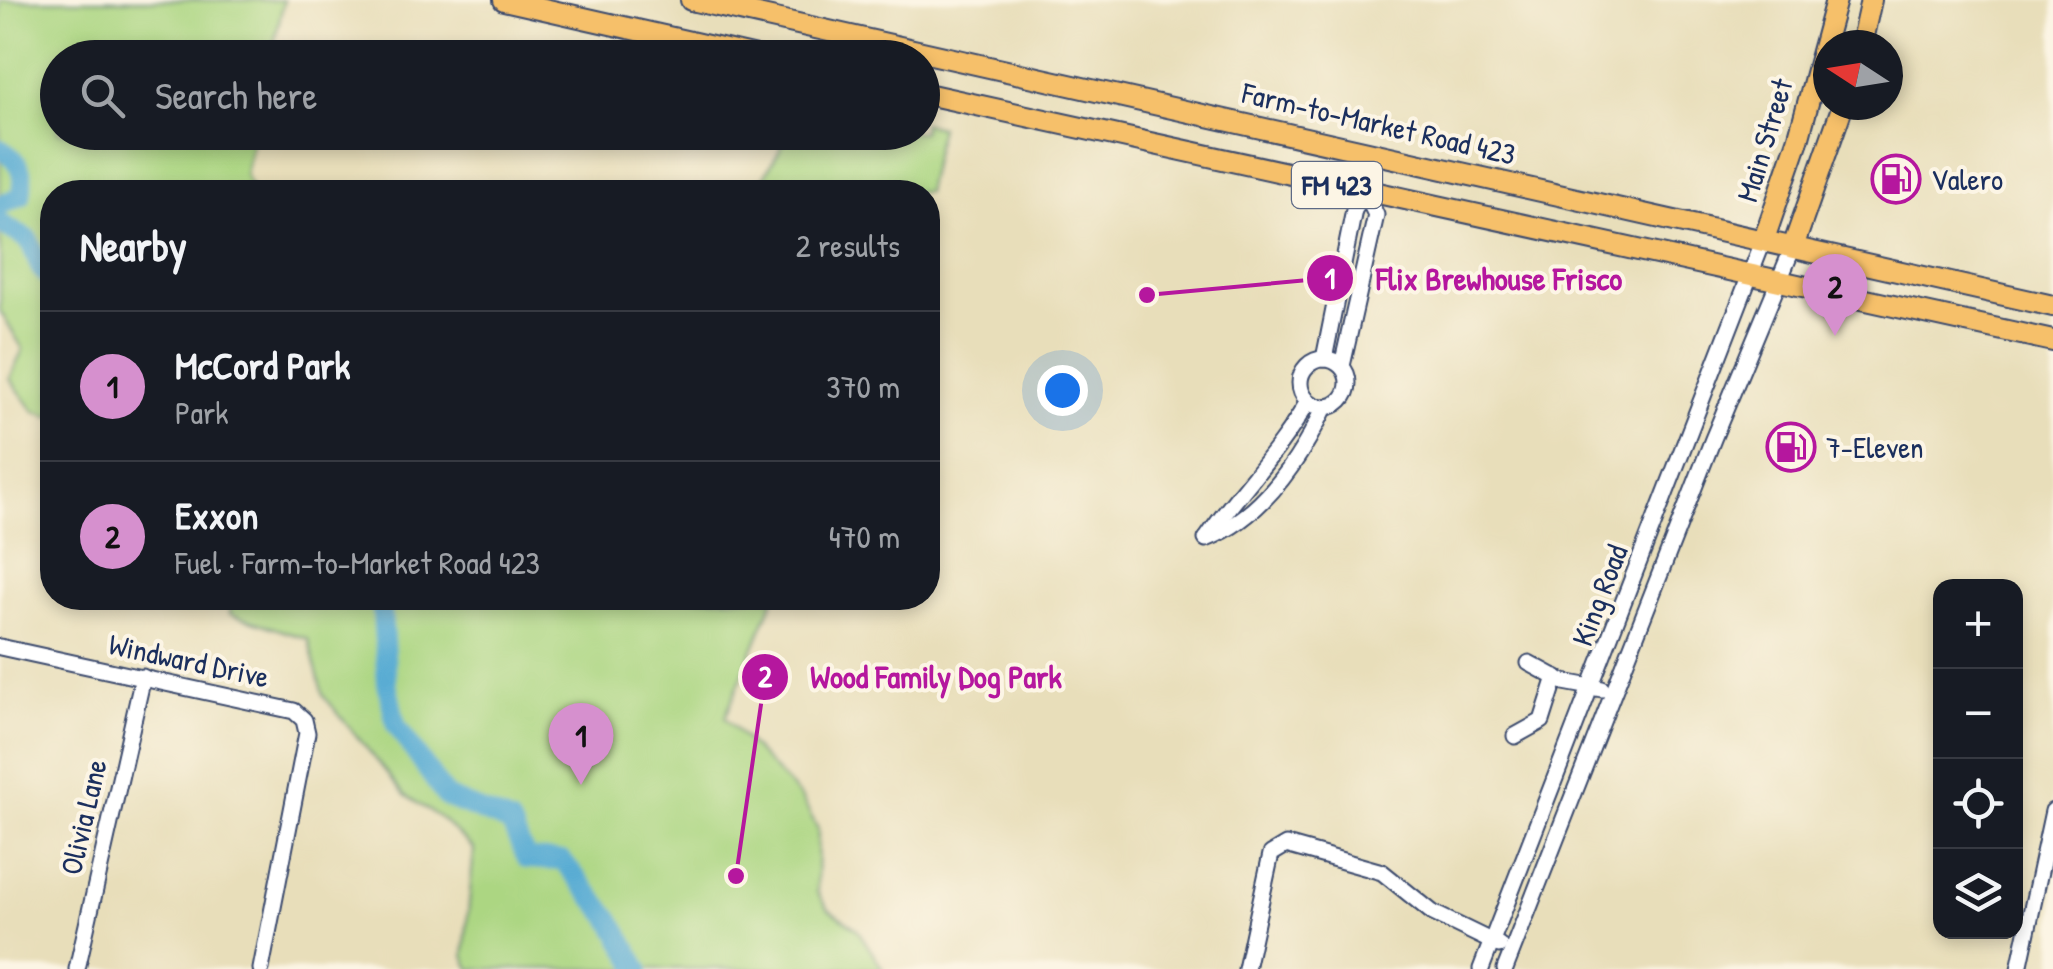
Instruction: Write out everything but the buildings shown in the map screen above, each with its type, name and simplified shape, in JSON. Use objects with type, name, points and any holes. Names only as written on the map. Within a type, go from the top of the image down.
[{"type":"main road","name":"Farm-to-Market Road 423","points":[[691,0],[870,40]]},
{"type":"main road","name":"Main Street","points":[[1764,239],[1798,140],[1836,0]]},
{"type":"main road","points":[[1865,30],[1872,0]]},
{"type":"main road","points":[[512,1],[682,40]]},
{"type":"main road","name":"Farm-to-Market Road 423","points":[[940,56],[2053,306]]},
{"type":"main road","name":"FM 423","points":[[940,97],[2053,341]]},
{"type":"main road","name":"Main Street","points":[[1793,247],[1838,120]]},
{"type":"street","points":[[1324,358],[1353,212],[1364,192],[1375,153]]},
{"type":"street","points":[[1342,366],[1324,358],[1309,364],[1301,378],[1308,401],[1288,436],[1230,501],[1206,539],[1232,529],[1265,497],[1304,452],[1325,407],[1346,395],[1348,380],[1342,366],[1376,214],[1364,192]]},
{"type":"street","name":"King Road","points":[[1480,969],[1764,239]]},
{"type":"street","name":"King Road","points":[[1505,969],[1712,440],[1793,247]]},
{"type":"street","points":[[1308,401],[1325,407]]},
{"type":"street","points":[[1690,432],[1712,440]]},
{"type":"street","name":"Windward Drive","points":[[0,648],[294,711],[304,720],[307,733],[261,969]]},
{"type":"street","points":[[1529,663],[1556,678],[1615,694]]},
{"type":"street","name":"Olivia Lane","points":[[77,969],[144,678]]},
{"type":"street","points":[[1516,736],[1542,721],[1556,678]]},
{"type":"street","points":[[2019,969],[2053,811]]},
{"type":"street","points":[[1246,969],[1274,848],[1304,848],[1382,872],[1433,914],[1512,950]]},
{"type":"green space","points":[[0,0],[284,0],[275,40],[40,40],[40,150],[250,150],[247,180],[40,180],[40,413],[10,379],[23,349],[0,311]]},
{"type":"green space","points":[[780,150],[935,150],[929,180],[762,180]]},
{"type":"green space","points":[[230,610],[769,610],[725,718],[802,799],[818,829],[817,892],[827,908],[857,929],[883,969],[470,969],[464,956],[474,849],[440,818],[405,795],[323,695],[308,639],[230,614]]},
{"type":"waterway","points":[[0,149],[17,163],[22,181],[21,196],[0,205]]},
{"type":"waterway","points":[[0,223],[29,240],[40,267]]},
{"type":"waterway","points":[[382,610],[387,683],[396,725],[446,797],[510,823],[527,859],[563,861],[610,918],[639,969]]},
{"type":"place","name":"Valero","points":[[1896,179]]},
{"type":"place","name":"Flix Brewhouse Frisco","points":[[1147,295]]},
{"type":"place","name":"Exxon","points":[[1835,336]]},
{"type":"place","name":"7-Eleven","points":[[1791,447]]},
{"type":"place","name":"McCord Park","points":[[581,785]]},
{"type":"place","name":"Wood Family Dog Park","points":[[736,876]]}]
